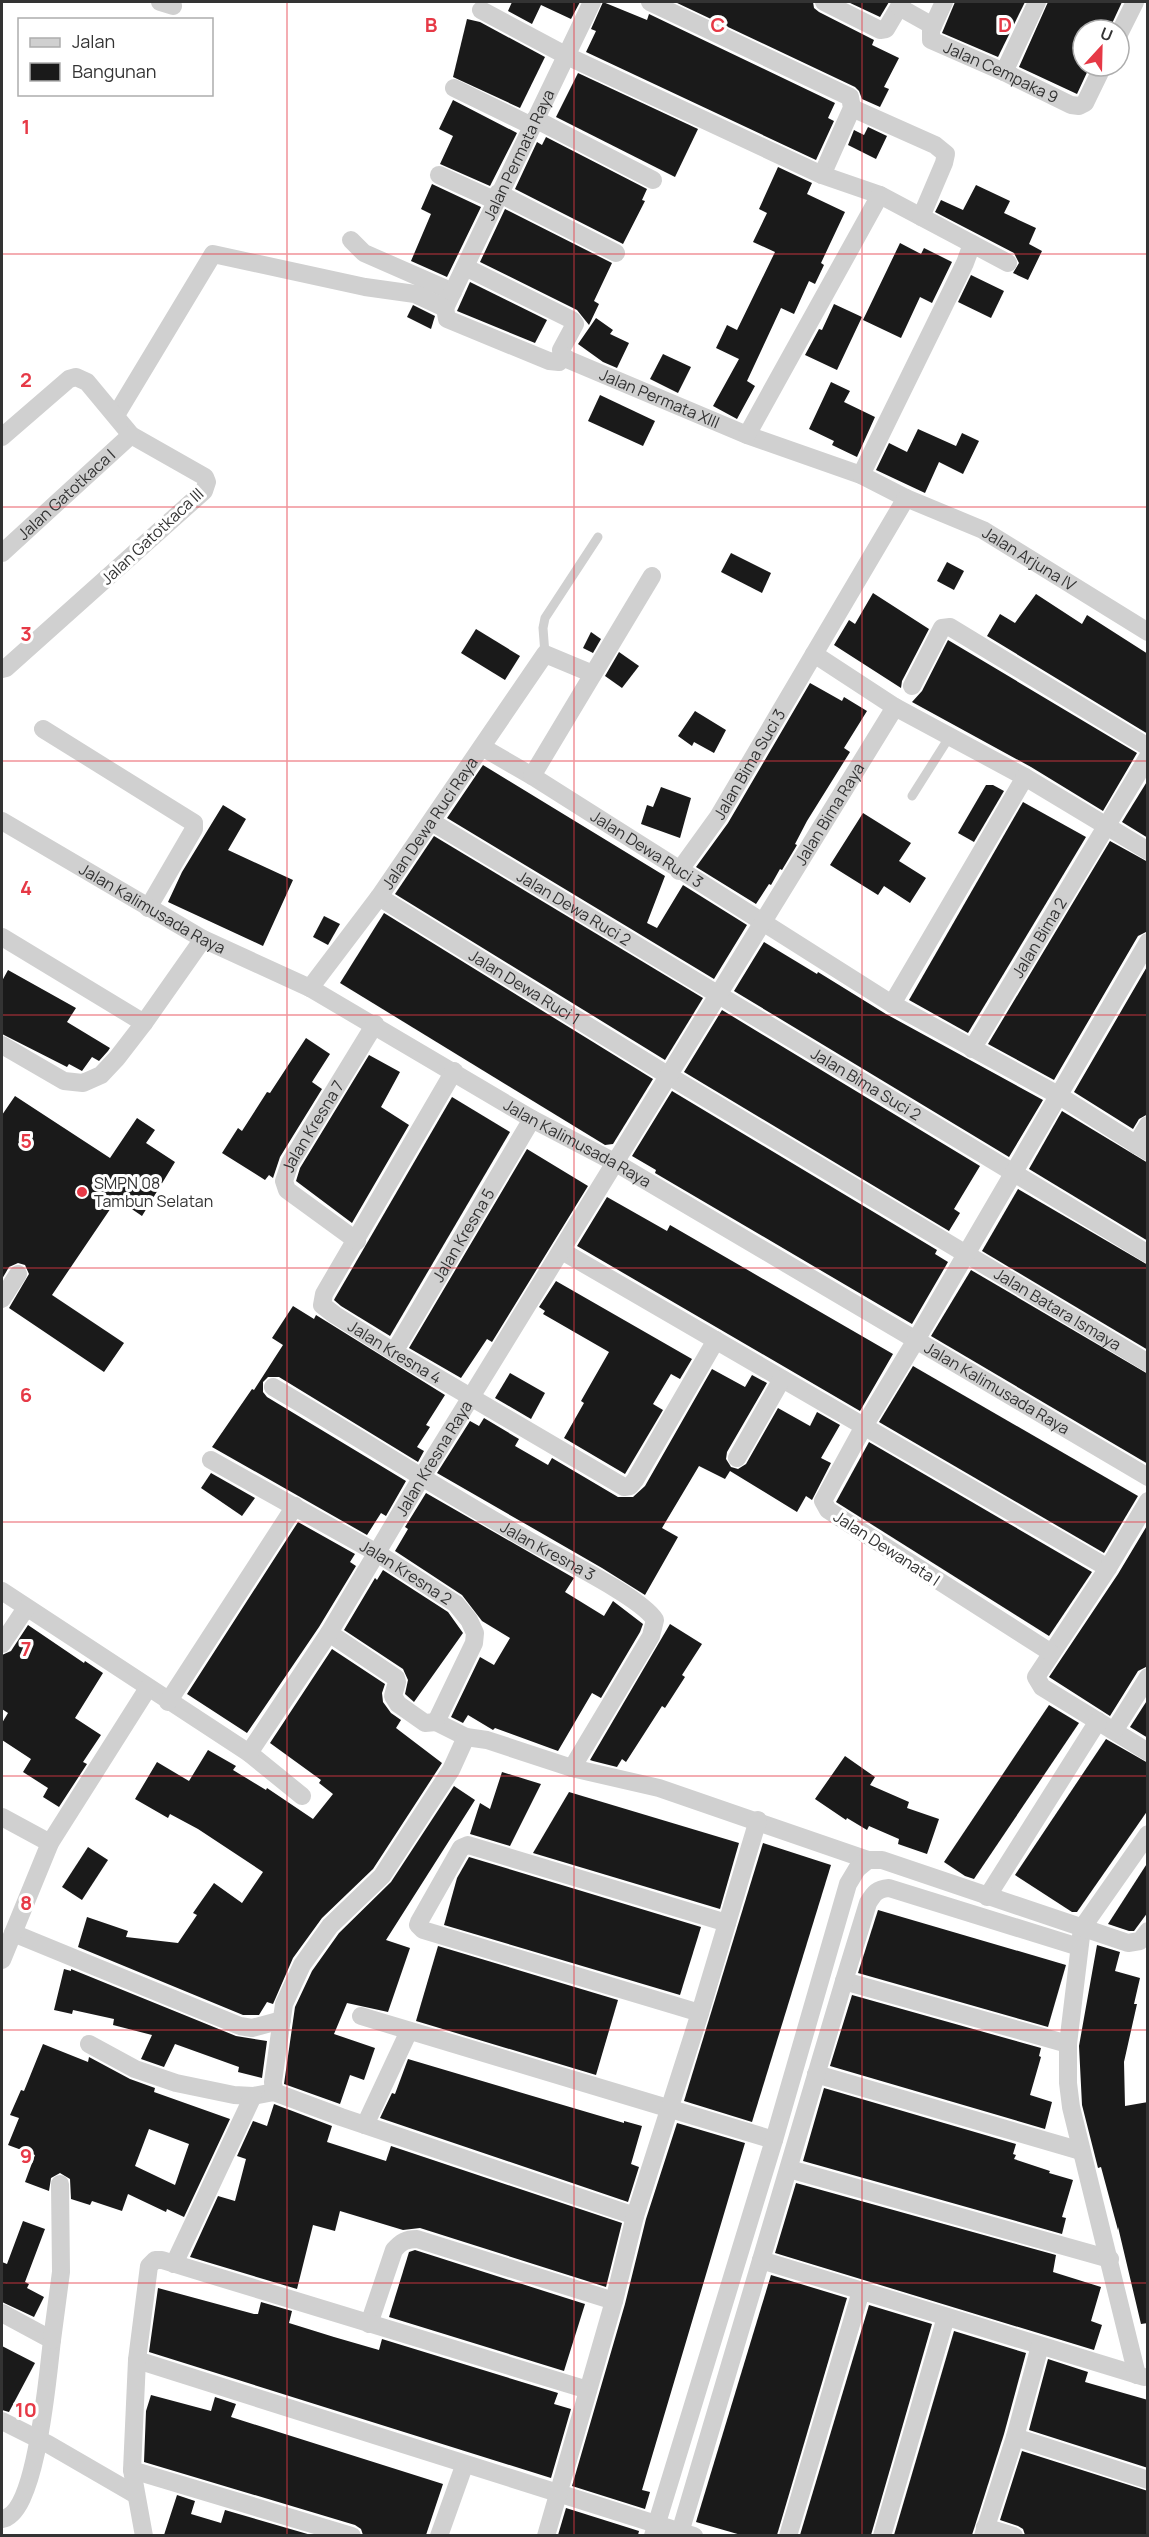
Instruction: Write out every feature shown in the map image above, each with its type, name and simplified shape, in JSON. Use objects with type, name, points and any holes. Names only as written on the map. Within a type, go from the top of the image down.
[{"type":"street","name":"Jalan Permata Raya","points":[[449,300],[592,2]]},
{"type":"street","points":[[650,2],[850,98],[852,108],[822,175]]},
{"type":"street","points":[[824,2],[880,30],[886,29],[901,4],[933,26]]},
{"type":"street","name":"Jalan Cempaka 9","points":[[944,2],[929,35],[932,40],[1071,105],[1085,103],[1097,78]]},
{"type":"street","points":[[1004,72],[1037,2]]},
{"type":"street","points":[[1127,18],[1135,2]]},
{"type":"street","points":[[481,10],[567,56],[822,175],[880,195],[1008,263]]},
{"type":"street","points":[[454,88],[534,123],[653,180]]},
{"type":"street","points":[[852,108],[935,145],[945,154],[944,164],[921,217]]},
{"type":"street","points":[[439,175],[497,197],[616,253]]},
{"type":"street","points":[[747,435],[880,195]]},
{"type":"street","points":[[351,240],[364,253],[449,300]]},
{"type":"street","points":[[861,475],[965,263],[972,244]]},
{"type":"street","points":[[116,415],[213,254],[365,287],[449,300]]},
{"type":"street","points":[[449,300],[447,319],[549,361],[559,362],[562,355],[561,350],[575,324],[572,320],[465,267]]},
{"type":"street","name":"Jalan Permata XIII","points":[[562,355],[568,360],[747,435],[861,475],[906,498]]},
{"type":"street","name":"Jalan Gatotkaca III","points":[[2,437],[69,379],[76,377],[87,382],[132,435],[205,477],[207,487],[15,660],[2,669]]},
{"type":"street","name":"Jalan Gatotkaca I","points":[[2,553],[132,435]]},
{"type":"street","name":"Jalan Arjuna IV","points":[[906,498],[983,530],[1148,632]]},
{"type":"street","name":"Jalan Bima Suci 3","points":[[679,871],[718,817],[906,498]]},
{"type":"street","points":[[532,776],[652,576]]},
{"type":"street","points":[[912,686],[942,628],[950,627],[1148,747]]},
{"type":"street","points":[[545,654],[593,674]]},
{"type":"street","name":"Jalan Dewa Ruci Raya","points":[[310,988],[380,897],[545,654]]},
{"type":"street","points":[[814,654],[895,706],[1025,777],[1148,851]]},
{"type":"street","name":"Jalan Bima Raya","points":[[669,1076],[895,706]]},
{"type":"street","points":[[43,729],[194,823],[194,829],[148,908]]},
{"type":"street","name":"Jalan Dewa Ruci 3","points":[[482,747],[532,776],[892,1004],[1058,1095],[1142,1149]]},
{"type":"street","name":"Jalan Bima 2","points":[[972,1049],[1148,757]]},
{"type":"street","points":[[892,1004],[1025,777]]},
{"type":"street","name":"Jalan Kalimusada Raya","points":[[2,821],[203,939],[310,988],[375,1024],[532,1119],[616,1163],[1148,1478]]},
{"type":"street","name":"Jalan Dewa Ruci 2","points":[[432,822],[718,996]]},
{"type":"street","name":"Jalan Dewa Ruci 1","points":[[380,897],[965,1256]]},
{"type":"street","points":[[2,937],[144,1023]]},
{"type":"street","points":[[2,1045],[64,1081],[83,1083],[101,1075],[144,1023],[203,939]]},
{"type":"street","name":"Jalan Dewanata I","points":[[1050,1652],[828,1510],[823,1501],[864,1426],[1148,942]]},
{"type":"street","name":"Jalan Bima Suci 2","points":[[718,996],[1148,1254]]},
{"type":"street","name":"Jalan Kresna 7","points":[[357,1241],[287,1190],[284,1181],[290,1163],[375,1024]]},
{"type":"street","points":[[357,1241],[454,1071]]},
{"type":"street","name":"Jalan Kresna Raya","points":[[249,1753],[329,1633],[423,1475],[669,1076]]},
{"type":"street","name":"Jalan Kresna 5","points":[[394,1352],[532,1119]]},
{"type":"street","points":[[1142,1149],[1148,1125]]},
{"type":"street","name":"Jalan Kresna 4","points":[[357,1241],[321,1300],[322,1305],[394,1352],[624,1487],[630,1486],[716,1340]]},
{"type":"street","points":[[562,1251],[1108,1568]]},
{"type":"street","name":"Jalan Batara Ismaya","points":[[965,1256],[1148,1363]]},
{"type":"street","points":[[2,1299],[18,1274]]},
{"type":"street","points":[[737,1458],[783,1379]]},
{"type":"street","points":[[273,1387],[423,1475]]},
{"type":"street","name":"Jalan Kresna 2","points":[[211,1460],[377,1553],[456,1604],[475,1632],[471,1651],[436,1722]]},
{"type":"street","name":"Jalan Kresna 3","points":[[423,1475],[652,1614],[655,1620],[651,1636],[572,1768]]},
{"type":"street","points":[[1148,1501],[1108,1568],[1050,1652],[1036,1677],[1042,1688],[1148,1752]]},
{"type":"street","points":[[168,1702],[295,1506]]},
{"type":"street","points":[[2,1591],[249,1753],[302,1797]]},
{"type":"street","points":[[2,1644],[26,1608]]},
{"type":"street","points":[[329,1633],[396,1678],[398,1682],[393,1696],[398,1704],[425,1723],[436,1722],[466,1737],[487,1740],[572,1768],[659,1788],[758,1820],[868,1860],[882,1860],[1128,1943],[1140,1941],[1148,1931]]},
{"type":"street","points":[[1114,1731],[1148,1677]]},
{"type":"street","points":[[2,1960],[23,1904],[50,1843],[148,1688]]},
{"type":"street","points":[[987,1897],[1098,1721]]},
{"type":"street","points":[[274,2092],[273,2082],[284,2004],[302,1965],[330,1926],[382,1876],[451,1770],[466,1737]]},
{"type":"street","points":[[2,1817],[50,1843]]},
{"type":"street","points":[[546,2535],[614,2301],[635,2216],[728,1923],[758,1820]]},
{"type":"street","points":[[1142,2377],[1081,2151],[1068,2084],[1068,2044],[1082,1928],[1148,1834]]},
{"type":"street","points":[[700,2013],[423,1930],[418,1925],[461,1848],[468,1845],[728,1923]]},
{"type":"street","points":[[655,2529],[774,2140],[848,1884],[857,1869],[868,1860]]},
{"type":"street","points":[[137,2360],[464,2466],[559,2493],[655,2529],[684,2534],[761,2260],[868,1904],[879,1889],[889,1888],[1079,1947]]},
{"type":"street","points":[[13,1933],[240,2026],[252,2028],[282,2020]]},
{"type":"street","points":[[844,1981],[1068,2044]]},
{"type":"street","points":[[361,2016],[774,2140]]},
{"type":"street","points":[[365,2125],[409,2031]]},
{"type":"street","points":[[89,2044],[135,2069],[176,2083],[234,2095],[253,2096],[274,2092],[635,2216]]},
{"type":"street","points":[[816,2074],[1081,2151]]},
{"type":"street","points":[[174,2264],[253,2096]]},
{"type":"street","points":[[789,2169],[1110,2259]]},
{"type":"street","points":[[2,2519],[8,2518],[20,2505],[30,2482],[38,2440],[61,2272],[60,2184]]},
{"type":"street","points":[[369,2324],[394,2250],[408,2239],[417,2239],[614,2301]]},
{"type":"street","points":[[144,2535],[132,2470],[137,2360],[149,2266],[155,2260],[588,2390]]},
{"type":"street","points":[[761,2260],[1142,2377]]},
{"type":"street","points":[[788,2535],[861,2291]]},
{"type":"street","points":[[2,2313],[52,2340]]},
{"type":"street","points":[[882,2535],[946,2317]]},
{"type":"street","points":[[1014,2535],[984,2531],[1015,2437],[1040,2346]]},
{"type":"street","points":[[2,2421],[136,2495]]},
{"type":"street","points":[[1015,2437],[1148,2480]]},
{"type":"street","points":[[439,2535],[464,2466]]},
{"type":"street","points":[[132,2470],[352,2535]]},
{"type":"lane","points":[[545,654],[543,628],[545,618],[598,537]]},
{"type":"lane","points":[[912,796],[950,736]]},
{"type":"building","points":[[512,2],[580,2],[571,19],[541,5],[532,24],[508,11]]},
{"type":"building","points":[[603,2],[647,20],[649,14],[835,103],[828,118],[834,121],[816,160],[586,52],[596,31],[591,29]]},
{"type":"building","points":[[675,2],[813,2],[814,8],[819,12],[874,40],[872,45],[899,58],[884,87],[889,89],[880,107],[862,99],[855,87]]},
{"type":"building","points":[[848,2],[889,2],[880,17]]},
{"type":"building","points":[[955,2],[1025,2],[998,57],[942,33]]},
{"type":"building","points":[[1048,2],[1122,2],[1115,18],[1071,18],[1071,78],[1084,78],[1077,94],[1019,67]]},
{"type":"building","points":[[467,19],[480,22],[545,57],[520,108],[453,77]]},
{"type":"building","points":[[578,73],[698,129],[675,177],[556,117]]},
{"type":"building","points":[[453,100],[517,133],[490,186],[440,164],[453,136],[439,129]]},
{"type":"building","points":[[868,127],[887,136],[876,159],[848,145],[854,130],[864,135]]},
{"type":"building","points":[[546,137],[647,189],[642,200],[645,201],[623,244],[515,189],[537,142],[542,145]]},
{"type":"building","points":[[778,167],[812,183],[807,194],[845,212],[821,263],[824,265],[815,284],[809,281],[794,314],[781,308],[747,381],[755,386],[737,419],[713,406],[739,359],[716,348],[727,325],[737,330],[775,252],[753,242],[767,213],[759,209]]},
{"type":"building","points":[[432,184],[481,207],[447,277],[411,261],[431,214],[421,209]]},
{"type":"building","points":[[976,185],[1010,201],[1004,213],[1036,228],[1029,244],[1042,251],[1028,280],[1013,273],[1019,263],[1014,253],[935,212],[941,200],[963,210]]},
{"type":"building","points":[[505,209],[612,263],[594,301],[599,304],[589,325],[577,310],[480,262]]},
{"type":"building","points":[[900,243],[921,254],[924,248],[952,262],[932,303],[920,297],[901,338],[863,320]]},
{"type":"building","points":[[971,275],[1004,291],[991,318],[958,302]]},
{"type":"building","points":[[470,282],[547,320],[535,343],[457,311]]},
{"type":"building","points":[[834,304],[862,317],[837,370],[805,355],[819,329],[822,330]]},
{"type":"building","points":[[413,305],[435,316],[431,329],[407,317]]},
{"type":"building","points":[[596,318],[613,330],[610,334],[629,343],[617,368],[603,362],[578,344]]},
{"type":"building","points":[[663,354],[691,367],[678,393],[650,379]]},
{"type":"building","points":[[831,382],[850,391],[844,402],[875,417],[857,457],[832,445],[834,441],[809,429]]},
{"type":"building","points":[[600,395],[655,421],[643,446],[588,421]]},
{"type":"building","points":[[918,429],[956,446],[962,433],[979,441],[963,474],[939,462],[925,493],[876,470],[889,443],[907,452]]},
{"type":"building","points":[[731,553],[771,573],[762,593],[721,572]]},
{"type":"building","points":[[947,562],[964,571],[954,590],[937,581]]},
{"type":"building","points":[[873,593],[929,629],[902,681],[901,688],[834,645],[849,620],[855,624]]},
{"type":"building","points":[[1036,594],[1082,624],[1087,615],[1148,654],[1148,734],[987,636],[1000,614],[1015,623]]},
{"type":"building","points":[[476,629],[520,656],[505,680],[461,653]]},
{"type":"building","points":[[591,632],[601,639],[593,653],[583,648]]},
{"type":"building","points":[[948,640],[1137,753],[1103,811],[1031,767],[912,702],[922,691]]},
{"type":"building","points":[[619,652],[639,666],[622,688],[605,676]]},
{"type":"building","points":[[810,683],[842,701],[844,697],[867,711],[844,748],[850,752],[807,821],[795,844],[797,845],[782,870],[780,869],[756,904],[696,867],[728,823]]},
{"type":"building","points":[[695,711],[726,730],[714,753],[694,742],[692,746],[678,736]]},
{"type":"building","points":[[483,765],[665,876],[647,923],[657,928],[683,885],[747,925],[714,979],[447,818]]},
{"type":"building","points":[[1148,780],[1148,838],[1122,822]]},
{"type":"building","points":[[986,785],[993,785],[1004,791],[974,842],[958,833]]},
{"type":"building","points":[[661,787],[691,798],[680,838],[641,824],[647,805],[653,807]]},
{"type":"building","points":[[1023,802],[1086,837],[968,1033],[909,1000]]},
{"type":"building","points":[[223,805],[246,819],[228,850],[293,880],[263,946],[168,902],[182,872]]},
{"type":"building","points":[[863,813],[911,843],[899,861],[926,878],[910,903],[884,886],[878,895],[830,865]]},
{"type":"building","points":[[434,836],[703,998],[665,1060],[395,894]]},
{"type":"building","points":[[1110,841],[1148,862],[1148,931],[1138,936],[1054,1080],[988,1044]]},
{"type":"building","points":[[384,913],[653,1079],[613,1144],[605,1145],[340,983]]},
{"type":"building","points":[[324,916],[340,924],[328,945],[313,937]]},
{"type":"building","points":[[764,942],[886,1014],[1043,1100],[1009,1157],[734,991]]},
{"type":"building","points":[[1148,965],[1148,1114],[1139,1119],[1133,1129],[1074,1092]]},
{"type":"building","points":[[8,970],[76,1008],[67,1022],[110,1048],[99,1061],[92,1057],[82,1071],[69,1064],[67,1067],[2,1034],[2,981]]},
{"type":"building","points":[[722,1010],[980,1166],[954,1209],[960,1213],[949,1231],[684,1072]]},
{"type":"building","points":[[306,1038],[330,1054],[312,1082],[322,1089],[280,1157],[273,1178],[269,1175],[265,1180],[222,1153],[238,1128],[242,1131],[267,1092],[270,1093]]},
{"type":"building","points":[[369,1055],[400,1072],[381,1107],[409,1125],[352,1223],[296,1181],[300,1168]]},
{"type":"building","points":[[672,1091],[937,1250],[935,1254],[948,1262],[912,1324],[655,1173],[656,1170],[632,1156]]},
{"type":"building","name":"SMPN 08 Tambun Selatan","points":[[15,1096],[110,1158],[137,1118],[155,1130],[146,1143],[175,1162],[142,1216],[117,1199],[52,1295],[124,1343],[104,1372],[9,1308],[29,1274],[25,1265],[18,1263],[9,1267],[2,1279],[2,1115]]},
{"type":"building","points":[[452,1097],[510,1132],[390,1336],[334,1300]]},
{"type":"building","points":[[1062,1111],[1148,1163],[1148,1241],[1029,1169]]},
{"type":"building","points":[[527,1149],[588,1186],[492,1342],[487,1339],[461,1378],[409,1348]]},
{"type":"building","points":[[1018,1189],[1148,1265],[1148,1350],[982,1251]]},
{"type":"building","points":[[607,1197],[667,1231],[670,1225],[893,1354],[860,1411],[577,1246]]},
{"type":"building","points":[[971,1270],[1148,1374],[1148,1464],[931,1336]]},
{"type":"building","points":[[556,1281],[692,1359],[680,1379],[671,1374],[653,1404],[663,1410],[625,1474],[564,1438],[584,1403],[581,1401],[609,1352],[543,1314],[545,1311],[539,1307]]},
{"type":"building","points":[[293,1306],[314,1319],[316,1315],[445,1395],[426,1425],[430,1427],[417,1447],[424,1451],[418,1462],[279,1377],[268,1377],[263,1382],[263,1392],[267,1397],[406,1481],[386,1516],[381,1513],[367,1535],[212,1447],[252,1389],[254,1390],[283,1345],[272,1338]]},
{"type":"building","points":[[913,1366],[1138,1496],[1104,1553],[879,1422]]},
{"type":"building","points":[[712,1369],[745,1387],[752,1375],[767,1383],[727,1452],[726,1459],[731,1467],[738,1469],[746,1464],[778,1408],[810,1426],[817,1412],[840,1425],[821,1458],[831,1463],[812,1500],[806,1496],[797,1512],[730,1471],[725,1479],[699,1466],[662,1528],[678,1537],[645,1595],[437,1473],[470,1421],[479,1426],[484,1418],[519,1439],[515,1446],[548,1465],[552,1458],[618,1497],[633,1497],[645,1486]]},
{"type":"building","points":[[510,1373],[545,1393],[531,1419],[495,1398]]},
{"type":"building","points":[[869,1442],[1092,1572],[1049,1636],[836,1502]]},
{"type":"building","points":[[211,1473],[255,1498],[242,1516],[201,1488]]},
{"type":"building","points":[[426,1493],[574,1578],[565,1592],[604,1616],[613,1601],[643,1624],[601,1698],[592,1693],[558,1751],[495,1728],[493,1730],[468,1715],[463,1723],[451,1717],[480,1657],[494,1665],[510,1638],[482,1621],[462,1595],[395,1551],[408,1529],[405,1527]]},
{"type":"building","points":[[298,1522],[355,1554],[350,1562],[356,1566],[319,1627],[247,1733],[187,1694]]},
{"type":"building","points":[[1148,1524],[1148,1666],[1138,1671],[1110,1716],[1049,1677],[1118,1574]]},
{"type":"building","points":[[383,1570],[448,1612],[463,1633],[414,1702],[405,1694],[408,1680],[403,1669],[344,1630],[375,1578],[377,1580]]},
{"type":"building","points":[[670,1624],[702,1644],[682,1675],[685,1677],[665,1708],[662,1706],[626,1762],[622,1759],[617,1767],[590,1760]]},
{"type":"building","points":[[28,1625],[84,1663],[85,1661],[103,1673],[75,1718],[101,1735],[83,1762],[87,1764],[59,1807],[43,1797],[48,1788],[23,1772],[31,1759],[2,1740],[2,1723],[8,1713],[2,1709],[2,1655],[11,1651]]},
{"type":"building","points":[[332,1649],[385,1684],[382,1693],[383,1702],[391,1713],[401,1720],[396,1728],[442,1763],[373,1869],[322,1918],[293,1958],[273,2004],[267,2002],[259,2015],[243,2015],[78,1947],[87,1917],[128,1931],[126,1937],[178,1943],[197,1915],[193,1913],[214,1883],[242,1903],[263,1872],[198,1829],[170,1814],[168,1818],[135,1799],[157,1762],[189,1781],[208,1750],[236,1766],[233,1770],[266,1790],[267,1788],[313,1819],[333,1794],[319,1783],[321,1780],[270,1743]]},
{"type":"building","points":[[1148,1699],[1148,1738],[1130,1727]]},
{"type":"building","points":[[1049,1705],[1079,1723],[974,1879],[965,1876],[944,1862]]},
{"type":"building","points":[[1106,1739],[1148,1763],[1148,1810],[1077,1912],[1072,1912],[1015,1875]]},
{"type":"building","points":[[845,1756],[875,1777],[870,1785],[909,1802],[907,1808],[939,1819],[927,1854],[898,1844],[899,1839],[869,1826],[867,1830],[847,1818],[846,1820],[815,1799]]},
{"type":"building","points":[[502,1772],[541,1784],[510,1846],[470,1834],[480,1803],[490,1809]]},
{"type":"building","points":[[454,1786],[475,1800],[386,1940],[410,1948],[388,2012],[347,2003],[334,2034],[375,2048],[364,2080],[350,2075],[340,2104],[284,2084],[295,2007],[312,1971],[339,1933],[391,1882]]},
{"type":"building","points":[[569,1792],[739,1843],[720,1909],[533,1853]]},
{"type":"building","points":[[763,1843],[831,1865],[752,2122],[684,2101]]},
{"type":"building","points":[[88,1847],[108,1860],[82,1900],[62,1887]]},
{"type":"building","points":[[469,1857],[701,1927],[680,1995],[444,1925],[457,1878]]},
{"type":"building","points":[[1148,1862],[1148,1912],[1134,1931],[1108,1924]]},
{"type":"building","points":[[878,1910],[1066,1965],[1048,2027],[858,1973]]},
{"type":"building","points":[[1097,1945],[1120,1952],[1115,1971],[1140,1978],[1134,2004],[1137,2004],[1124,2062],[1125,2106],[1148,2102],[1148,2323],[1141,2324],[1118,2227],[1118,2230],[1101,2167],[1098,2168],[1082,2105],[1079,2046]]},
{"type":"building","points":[[438,1946],[618,2000],[596,2075],[416,2021]]},
{"type":"building","points":[[64,1969],[71,1971],[71,1969],[236,2036],[267,2041],[262,2078],[238,2072],[239,2067],[175,2044],[164,2067],[141,2059],[152,2035],[113,2025],[114,2019],[73,2010],[72,2014],[54,2010]]},
{"type":"building","points":[[852,1995],[1041,2048],[1039,2056],[1041,2057],[1030,2095],[1052,2102],[1045,2129],[830,2066]]},
{"type":"building","points":[[43,2044],[88,2062],[89,2057],[130,2079],[155,2088],[154,2092],[230,2119],[184,2217],[167,2209],[166,2212],[128,2194],[122,2211],[92,2201],[90,2205],[71,2199],[70,2179],[60,2173],[51,2178],[49,2191],[25,2182],[35,2155],[8,2145],[19,2118],[10,2115],[21,2090],[24,2091]],"holes":[[[149,2129],[189,2144],[175,2185],[135,2166]]]},
{"type":"building","points":[[408,2059],[624,2123],[624,2121],[642,2126],[631,2164],[639,2167],[628,2202],[380,2118],[392,2093],[395,2094]]},
{"type":"building","points":[[824,2088],[1016,2144],[1014,2159],[1073,2180],[1062,2217],[1066,2218],[1062,2234],[803,2161]]},
{"type":"building","points":[[274,2104],[332,2126],[327,2142],[386,2161],[391,2146],[622,2223],[606,2287],[420,2228],[403,2230],[340,2211],[335,2231],[313,2225],[297,2289],[190,2257],[218,2196],[235,2201],[246,2159],[237,2156],[253,2121],[267,2126]]},
{"type":"building","points":[[677,2123],[745,2143],[642,2490],[650,2492],[645,2509],[572,2486],[625,2304],[646,2219]]},
{"type":"building","points":[[796,2183],[1056,2255],[1053,2272],[1101,2287],[1091,2321],[1102,2325],[1094,2350],[775,2253]]},
{"type":"building","points":[[23,2221],[45,2229],[25,2282],[29,2284],[27,2288],[44,2297],[34,2317],[2,2302],[2,2262],[7,2264]]},
{"type":"building","points":[[415,2250],[585,2304],[564,2371],[389,2317],[409,2252]]},
{"type":"building","points":[[771,2275],[847,2298],[777,2535],[741,2535],[696,2522]]},
{"type":"building","points":[[158,2288],[254,2314],[258,2314],[261,2302],[292,2311],[289,2323],[334,2337],[379,2350],[382,2339],[558,2393],[554,2404],[571,2409],[551,2478],[149,2352]]},
{"type":"building","points":[[869,2305],[932,2324],[871,2535],[800,2535]]},
{"type":"building","points":[[954,2331],[1026,2353],[1004,2434],[972,2535],[894,2535]]},
{"type":"building","points":[[2,2346],[35,2363],[9,2412],[2,2410]]},
{"type":"building","points":[[1048,2359],[1088,2372],[1085,2382],[1148,2400],[1148,2468],[1029,2430]]},
{"type":"building","points":[[151,2395],[211,2411],[215,2397],[236,2404],[231,2417],[443,2484],[426,2535],[363,2535],[361,2529],[355,2525],[144,2462],[146,2411]]},
{"type":"building","points":[[1022,2451],[1148,2491],[1148,2535],[1025,2535],[1023,2529],[1018,2526],[1000,2520]]},
{"type":"building","points":[[177,2495],[195,2501],[191,2514],[221,2523],[225,2510],[311,2535],[164,2535]]},
{"type":"building","points":[[566,2508],[639,2531],[638,2535],[558,2535]]},
{"type":"place","name":"SMPN 08 Tambun Selatan","points":[[82,1192]]}]
